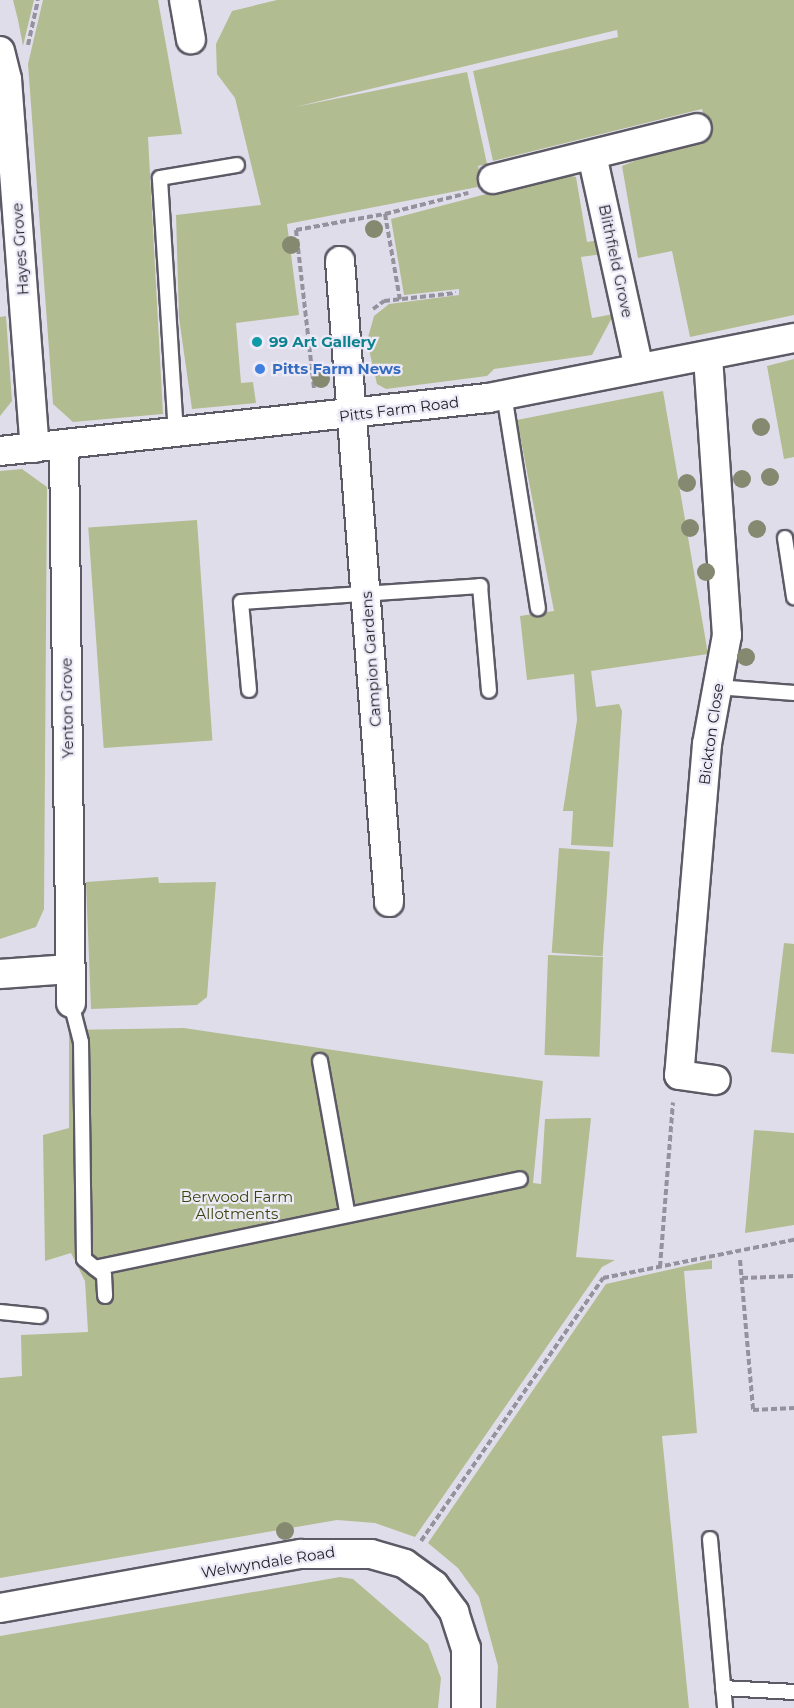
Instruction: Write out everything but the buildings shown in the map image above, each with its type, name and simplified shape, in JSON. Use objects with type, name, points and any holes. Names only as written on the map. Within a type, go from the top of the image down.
[{"type":"street","points":[[184,0],[192,39]]},
{"type":"street","name":"Hayes Grove","points":[[0,51],[8,79],[35,448]]},
{"type":"street","points":[[494,179],[697,128]]},
{"type":"street","name":"Blithfield Grove","points":[[592,155],[639,368]]},
{"type":"street","name":"Campion Gardens","points":[[339,261],[389,902]]},
{"type":"street","name":"Pitts Farm Road","points":[[0,451],[352,416],[504,394],[708,357],[794,338]]},
{"type":"street","name":"Bickton Close","points":[[679,1075],[707,744],[727,635],[726,586],[708,357]]},
{"type":"street","name":"Yenton Grove","points":[[64,446],[71,1003]]},
{"type":"street","points":[[0,974],[70,969]]},
{"type":"street","points":[[679,1075],[716,1080]]},
{"type":"street","name":"Welwyndale Road","points":[[0,1608],[301,1554],[371,1554],[405,1564],[434,1585],[454,1612],[466,1648],[466,1708]]},
{"type":"lane","points":[[176,434],[160,178],[237,165]]},
{"type":"lane","points":[[504,394],[538,608]]},
{"type":"lane","points":[[785,538],[794,597]]},
{"type":"lane","points":[[249,690],[241,603],[365,591],[480,586],[489,691]]},
{"type":"lane","points":[[717,687],[794,693]]},
{"type":"lane","points":[[71,1003],[81,1042],[84,1259],[104,1275],[105,1296]]},
{"type":"lane","points":[[320,1061],[347,1211]]},
{"type":"lane","points":[[95,1268],[347,1211],[520,1179]]},
{"type":"lane","points":[[0,1312],[40,1316]]},
{"type":"lane","points":[[710,1539],[725,1708]]},
{"type":"lane","points":[[723,1688],[794,1692]]},
{"type":"path","points":[[385,214],[488,188],[494,179]]},
{"type":"path","points":[[370,315],[384,301],[456,293]]},
{"type":"path","points":[[660,1267],[679,1075]]},
{"type":"path","points":[[405,1564],[603,1278],[794,1239]]},
{"type":"path","points":[[740,1260],[753,1410],[794,1408]]},
{"type":"path","points":[[742,1278],[794,1276]]},
{"type":"green space","points":[[13,0],[34,0],[23,46],[18,20]]},
{"type":"green space","points":[[43,0],[158,0],[182,134],[148,137],[163,414],[73,422],[53,404],[28,64]]},
{"type":"green space","points":[[277,0],[794,0],[794,315],[690,337],[672,251],[638,258],[622,166],[707,132],[702,109],[493,161],[473,71],[618,37],[617,30],[295,107],[467,72],[487,164],[478,166],[483,186],[287,224],[299,315],[236,323],[241,383],[253,382],[256,403],[192,409],[179,318],[176,215],[261,205],[235,98],[217,74],[216,44],[232,11]]},
{"type":"green space","points":[[563,174],[576,177],[587,242],[599,240],[602,254],[581,257],[592,318],[614,314],[592,355],[494,369],[487,376],[386,389],[377,384],[367,341],[374,316],[389,304],[459,295],[459,289],[404,295],[391,219]]},
{"type":"green space","points":[[6,316],[12,401],[0,416],[0,317]]},
{"type":"green space","points":[[794,359],[794,457],[784,459],[767,366]]},
{"type":"green space","points":[[663,391],[708,654],[591,671],[596,707],[619,704],[622,711],[613,847],[571,845],[573,811],[563,811],[577,720],[574,674],[527,680],[520,616],[554,611],[517,420]]},
{"type":"green space","points":[[22,469],[47,487],[44,909],[36,927],[0,939],[0,471]]},
{"type":"green space","points":[[197,520],[212,740],[104,748],[88,528]]},
{"type":"green space","points":[[559,848],[610,852],[603,956],[552,953]]},
{"type":"green space","points":[[158,877],[159,883],[216,882],[207,997],[197,1005],[91,1009],[86,882]]},
{"type":"green space","points":[[784,943],[794,944],[794,1054],[771,1052]]},
{"type":"green space","points":[[548,955],[603,957],[599,1057],[545,1055]]},
{"type":"green space","name":"Berwood Farm Allotments","points":[[184,1028],[543,1081],[533,1183],[541,1184],[545,1119],[591,1118],[576,1257],[615,1260],[602,1267],[415,1537],[375,1523],[337,1520],[0,1578],[0,1378],[22,1376],[21,1335],[88,1332],[85,1281],[71,1253],[45,1261],[43,1135],[69,1128],[69,1030]]},
{"type":"green space","points":[[754,1130],[794,1133],[794,1225],[745,1233]]},
{"type":"green space","points":[[712,1260],[712,1269],[684,1271],[697,1433],[662,1436],[689,1708],[496,1708],[498,1666],[479,1597],[458,1568],[428,1543],[606,1284]]},
{"type":"green space","points":[[340,1577],[353,1579],[428,1644],[441,1678],[438,1708],[0,1708],[0,1636]]},
{"type":"place","name":"99 Art Gallery","points":[[257,342]]},
{"type":"place","name":"Pitts Farm News","points":[[260,369]]}]
